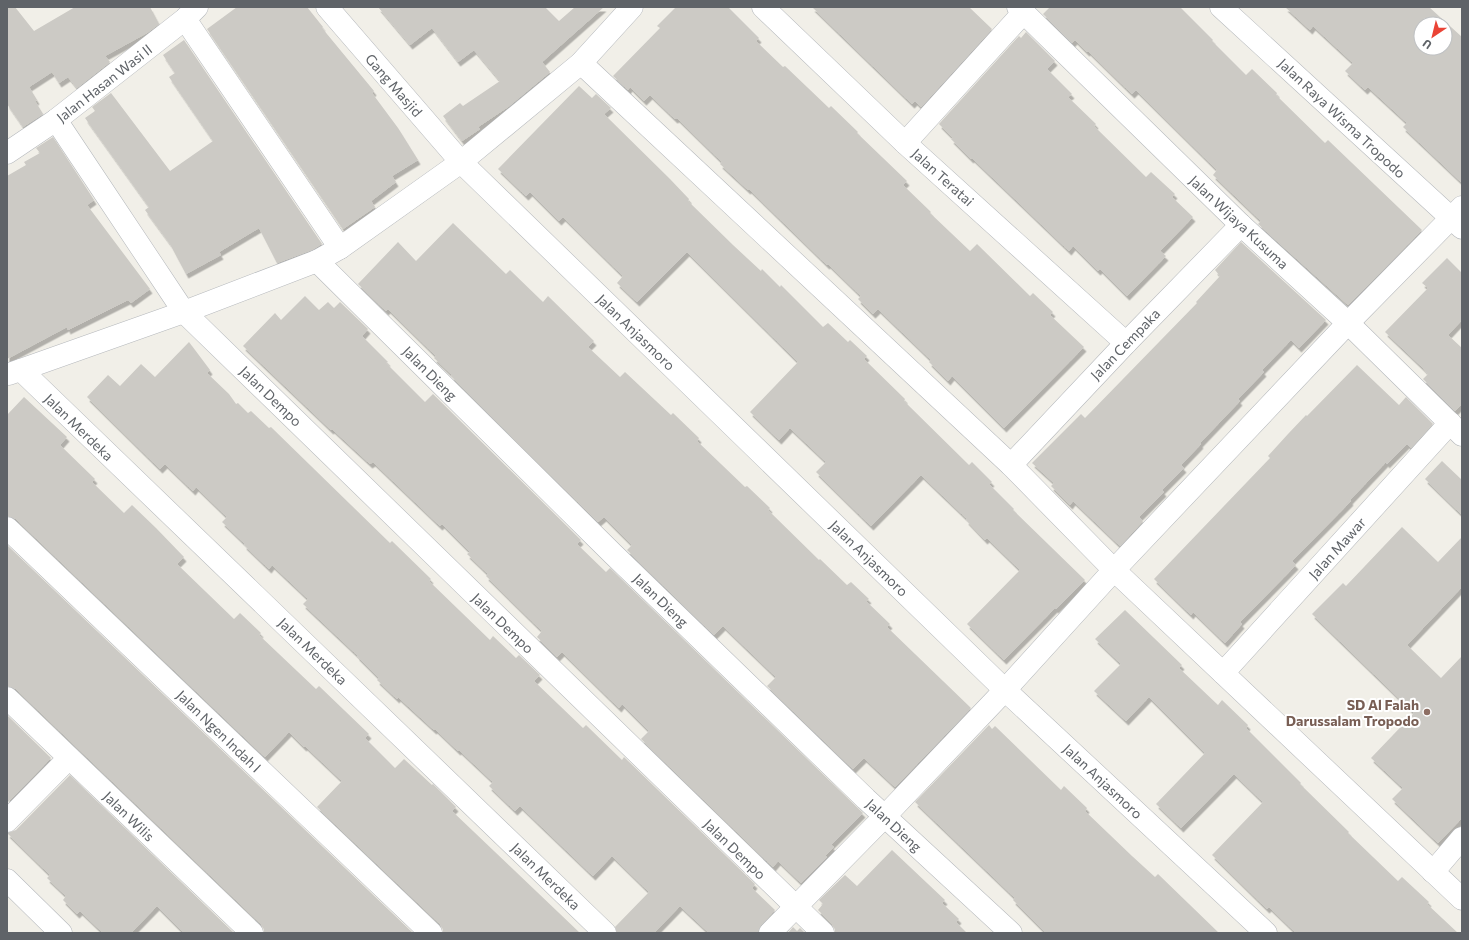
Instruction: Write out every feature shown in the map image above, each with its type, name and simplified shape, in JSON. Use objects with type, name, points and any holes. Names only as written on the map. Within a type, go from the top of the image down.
[{"type":"street","name":"Gang Masjid","points":[[327,7],[461,162],[477,177]]},
{"type":"street","points":[[14,372],[184,312],[318,261],[340,248],[461,162],[581,63],[632,7]]},
{"type":"street","name":"Jalan Teratai","points":[[763,7],[906,143],[1126,343]]},
{"type":"street","name":"Jalan Raya Wisma Tropodo","points":[[1221,7],[1458,218]]},
{"type":"street","points":[[906,143],[1021,10]]},
{"type":"street","name":"Jalan Wijaya Kusuma","points":[[1021,10],[1241,225],[1348,323],[1456,429]]},
{"type":"street","points":[[191,13],[340,248]]},
{"type":"street","name":"Jalan Hasan Wasi II","points":[[7,153],[56,120],[191,13]]},
{"type":"street","points":[[581,63],[1011,466],[1114,570],[1462,899]]},
{"type":"street","name":"Jalan Dempo","points":[[56,120],[184,312],[823,933]]},
{"type":"street","name":"Jalan Anjasmoro","points":[[477,177],[1005,690],[1266,933]]},
{"type":"street","points":[[770,933],[885,816],[1005,690],[1114,570],[1348,323],[1458,218]]},
{"type":"street","name":"Jalan Cempaka","points":[[1011,466],[1126,343],[1241,225]]},
{"type":"street","name":"Jalan Dieng","points":[[318,261],[613,554],[885,816],[1011,933]]},
{"type":"street","name":"Jalan Merdeka","points":[[14,372],[605,933]]},
{"type":"street","name":"Jalan Mawar","points":[[1223,673],[1456,429]]},
{"type":"street","name":"Jalan Ngen Indah I","points":[[7,528],[431,933]]},
{"type":"street","name":"Jalan Wilis","points":[[7,698],[252,933]]},
{"type":"street","points":[[7,821],[69,758]]},
{"type":"street","points":[[1433,872],[1462,838]]},
{"type":"street","points":[[7,880],[61,933]]},
{"type":"building","points":[[7,7],[15,7],[34,31],[75,7],[150,7],[159,24],[147,33],[105,56],[110,62],[77,88],[68,77],[59,83],[52,72],[29,87],[43,114],[23,127],[7,104]]},
{"type":"building","points":[[237,7],[307,7],[323,27],[322,28],[374,91],[372,93],[398,128],[418,160],[392,176],[396,182],[371,201],[375,207],[343,229],[207,29]]},
{"type":"building","points":[[378,7],[545,7],[559,21],[575,7],[604,7],[542,62],[550,72],[508,107],[478,127],[480,129],[462,141],[443,116],[460,103],[463,106],[500,81],[474,50],[458,62],[432,28],[410,45]]},
{"type":"building","points":[[676,7],[728,7],[759,38],[756,41],[829,108],[831,106],[907,181],[903,185],[931,212],[930,213],[970,251],[977,244],[1030,296],[1033,293],[1053,312],[1050,315],[1084,347],[1004,428],[952,376],[948,381],[929,362],[931,360],[878,309],[873,314],[858,299],[861,296],[749,189],[748,190],[720,164],[722,162],[677,118],[675,119],[650,95],[644,101],[630,87],[628,90],[613,76],[660,28],[657,26]]},
{"type":"building","points":[[812,7],[969,7],[992,29],[921,107],[915,101],[912,104]]},
{"type":"building","points":[[1050,7],[1180,7],[1246,75],[1252,69],[1325,143],[1328,140],[1422,230],[1348,305],[1258,224],[1261,221],[1213,175],[1217,170],[1136,90],[1132,94],[1088,51],[1087,52],[1075,40],[1072,43],[1043,14]]},
{"type":"building","points":[[1285,7],[1429,7],[1439,16],[1413,16],[1413,56],[1453,56],[1453,29],[1462,37],[1462,183],[1403,127],[1407,123],[1368,87],[1365,90],[1345,71],[1353,63],[1313,26],[1310,30]]},
{"type":"building","points":[[1026,32],[1055,61],[1047,69],[1072,94],[1068,97],[1096,124],[1094,126],[1146,177],[1151,172],[1175,194],[1172,197],[1193,217],[1160,251],[1166,256],[1127,296],[1100,269],[1098,271],[1073,246],[1069,251],[972,158],[971,159],[951,139],[953,138],[939,124],[1019,36],[1021,38]]},
{"type":"building","points":[[184,40],[322,244],[312,250],[277,263],[259,228],[219,252],[221,255],[186,274],[170,244],[145,210],[149,207],[85,118],[95,111],[92,107],[111,93],[170,171],[213,141],[169,77],[175,73],[163,55]]},
{"type":"building","points":[[579,86],[592,98],[596,94],[611,108],[604,114],[670,179],[689,199],[688,201],[733,245],[761,271],[762,269],[780,287],[781,285],[823,327],[828,323],[848,342],[850,340],[867,356],[864,359],[905,399],[904,401],[969,465],[972,462],[992,482],[989,484],[1014,509],[1013,510],[1085,580],[1004,660],[967,624],[1020,570],[987,538],[985,540],[966,520],[967,519],[921,475],[871,526],[816,472],[826,462],[790,428],[779,440],[750,412],[798,362],[687,252],[637,302],[617,283],[623,276],[563,217],[559,221],[530,192],[526,196],[498,169]]},
{"type":"building","points":[[53,137],[94,200],[87,205],[150,289],[131,303],[128,300],[68,330],[67,327],[7,359],[7,176],[26,165],[24,162],[40,153],[36,148]]},
{"type":"building","points":[[453,223],[506,274],[510,270],[543,302],[548,296],[594,341],[588,347],[620,377],[625,372],[671,415],[673,413],[699,438],[697,441],[745,487],[747,486],[770,508],[768,510],[819,560],[820,559],[847,585],[851,582],[869,599],[866,601],[890,624],[887,627],[971,708],[895,787],[864,758],[853,769],[767,686],[776,677],[723,626],[714,635],[627,550],[632,545],[604,517],[598,522],[451,376],[452,375],[434,358],[436,356],[388,309],[386,311],[358,284],[398,242],[416,261]]},
{"type":"building","points":[[1241,242],[1326,320],[1299,348],[1291,340],[1262,370],[1264,372],[1238,399],[1240,401],[1181,465],[1184,468],[1162,490],[1164,492],[1139,517],[1143,521],[1120,546],[1073,501],[1070,505],[1051,486],[1054,483],[1032,463],[1081,414],[1085,418],[1197,303],[1196,302],[1220,276],[1215,270]]},
{"type":"building","points":[[1447,258],[1462,273],[1462,320],[1448,335],[1462,348],[1462,404],[1455,411],[1423,379],[1428,374],[1423,368],[1385,332],[1428,288],[1422,283]]},
{"type":"building","points":[[305,296],[319,310],[328,302],[334,308],[340,302],[368,329],[362,336],[388,362],[386,363],[425,402],[433,394],[581,540],[577,544],[606,572],[610,568],[863,813],[831,845],[834,847],[825,856],[827,857],[801,883],[778,861],[773,867],[641,739],[649,731],[622,704],[619,708],[562,652],[557,657],[537,637],[542,631],[486,576],[488,574],[467,554],[470,552],[442,524],[440,526],[373,462],[370,464],[332,429],[331,430],[243,346],[275,313],[281,320]]},
{"type":"building","points":[[189,342],[210,370],[207,373],[229,394],[236,404],[238,403],[248,413],[251,411],[269,428],[271,427],[390,543],[392,541],[431,579],[429,581],[490,640],[493,636],[516,658],[519,655],[540,675],[534,681],[583,728],[586,725],[622,760],[624,757],[755,884],[752,888],[775,910],[761,925],[758,933],[709,933],[680,906],[654,933],[617,933],[615,927],[649,892],[612,856],[593,876],[520,806],[515,811],[489,786],[493,782],[459,750],[458,751],[398,697],[397,699],[377,680],[379,678],[357,655],[303,604],[308,599],[272,565],[269,569],[244,545],[245,544],[222,522],[227,517],[196,487],[193,491],[165,464],[160,469],[87,397],[108,375],[120,386],[141,364],[155,377]]},
{"type":"building","points":[[1357,365],[1399,405],[1406,397],[1433,424],[1411,448],[1407,444],[1387,464],[1386,462],[1350,500],[1351,501],[1292,561],[1296,565],[1240,622],[1242,624],[1225,643],[1193,612],[1191,615],[1154,579],[1270,458],[1268,456],[1306,415],[1307,416]]},
{"type":"building","points":[[24,397],[67,437],[60,445],[95,479],[92,482],[124,513],[132,505],[184,557],[177,564],[234,619],[240,613],[261,633],[259,635],[316,689],[319,686],[369,734],[365,738],[395,768],[404,759],[432,785],[433,784],[456,807],[452,811],[580,933],[443,933],[443,929],[440,924],[317,807],[342,781],[289,732],[265,757],[16,519],[7,516],[7,415]]},
{"type":"building","points":[[1442,461],[1462,480],[1462,515],[1425,479]]},
{"type":"building","points":[[1402,527],[1438,562],[1462,537],[1462,587],[1407,645],[1441,678],[1462,656],[1462,818],[1438,843],[1392,799],[1403,788],[1371,758],[1414,713],[1312,614],[1343,583],[1346,586]]},
{"type":"building","points":[[7,545],[413,933],[264,933],[264,929],[261,924],[16,689],[7,686]]},
{"type":"building","points":[[1125,610],[1182,665],[1179,668],[1218,705],[1222,700],[1248,725],[1246,728],[1349,832],[1348,833],[1398,881],[1402,877],[1429,902],[1427,904],[1458,933],[1296,933],[1269,907],[1267,909],[1212,855],[1263,802],[1234,774],[1181,828],[1156,804],[1205,753],[1149,697],[1126,721],[1094,691],[1121,664],[1095,639]]},
{"type":"building","points":[[7,715],[51,758],[7,803]]},
{"type":"building","points":[[989,725],[992,729],[995,726],[1061,790],[1064,786],[1087,808],[1085,811],[1132,856],[1155,877],[1158,874],[1219,933],[1046,933],[1013,900],[1015,898],[915,802]]},
{"type":"building","points":[[70,775],[234,933],[184,933],[157,906],[131,933],[103,933],[80,911],[77,914],[63,900],[66,896],[47,878],[50,875],[7,833],[16,830]]},
{"type":"building","points":[[892,850],[945,900],[942,903],[959,919],[956,922],[967,933],[835,933],[835,929],[832,924],[818,910],[823,904],[819,900],[845,875],[857,886]]},
{"type":"building","points":[[793,927],[797,931],[800,928],[805,933],[788,933]]},
{"type":"place","name":"SD Al Falah Darussalam Tropodo","points":[[1427,712]]}]
